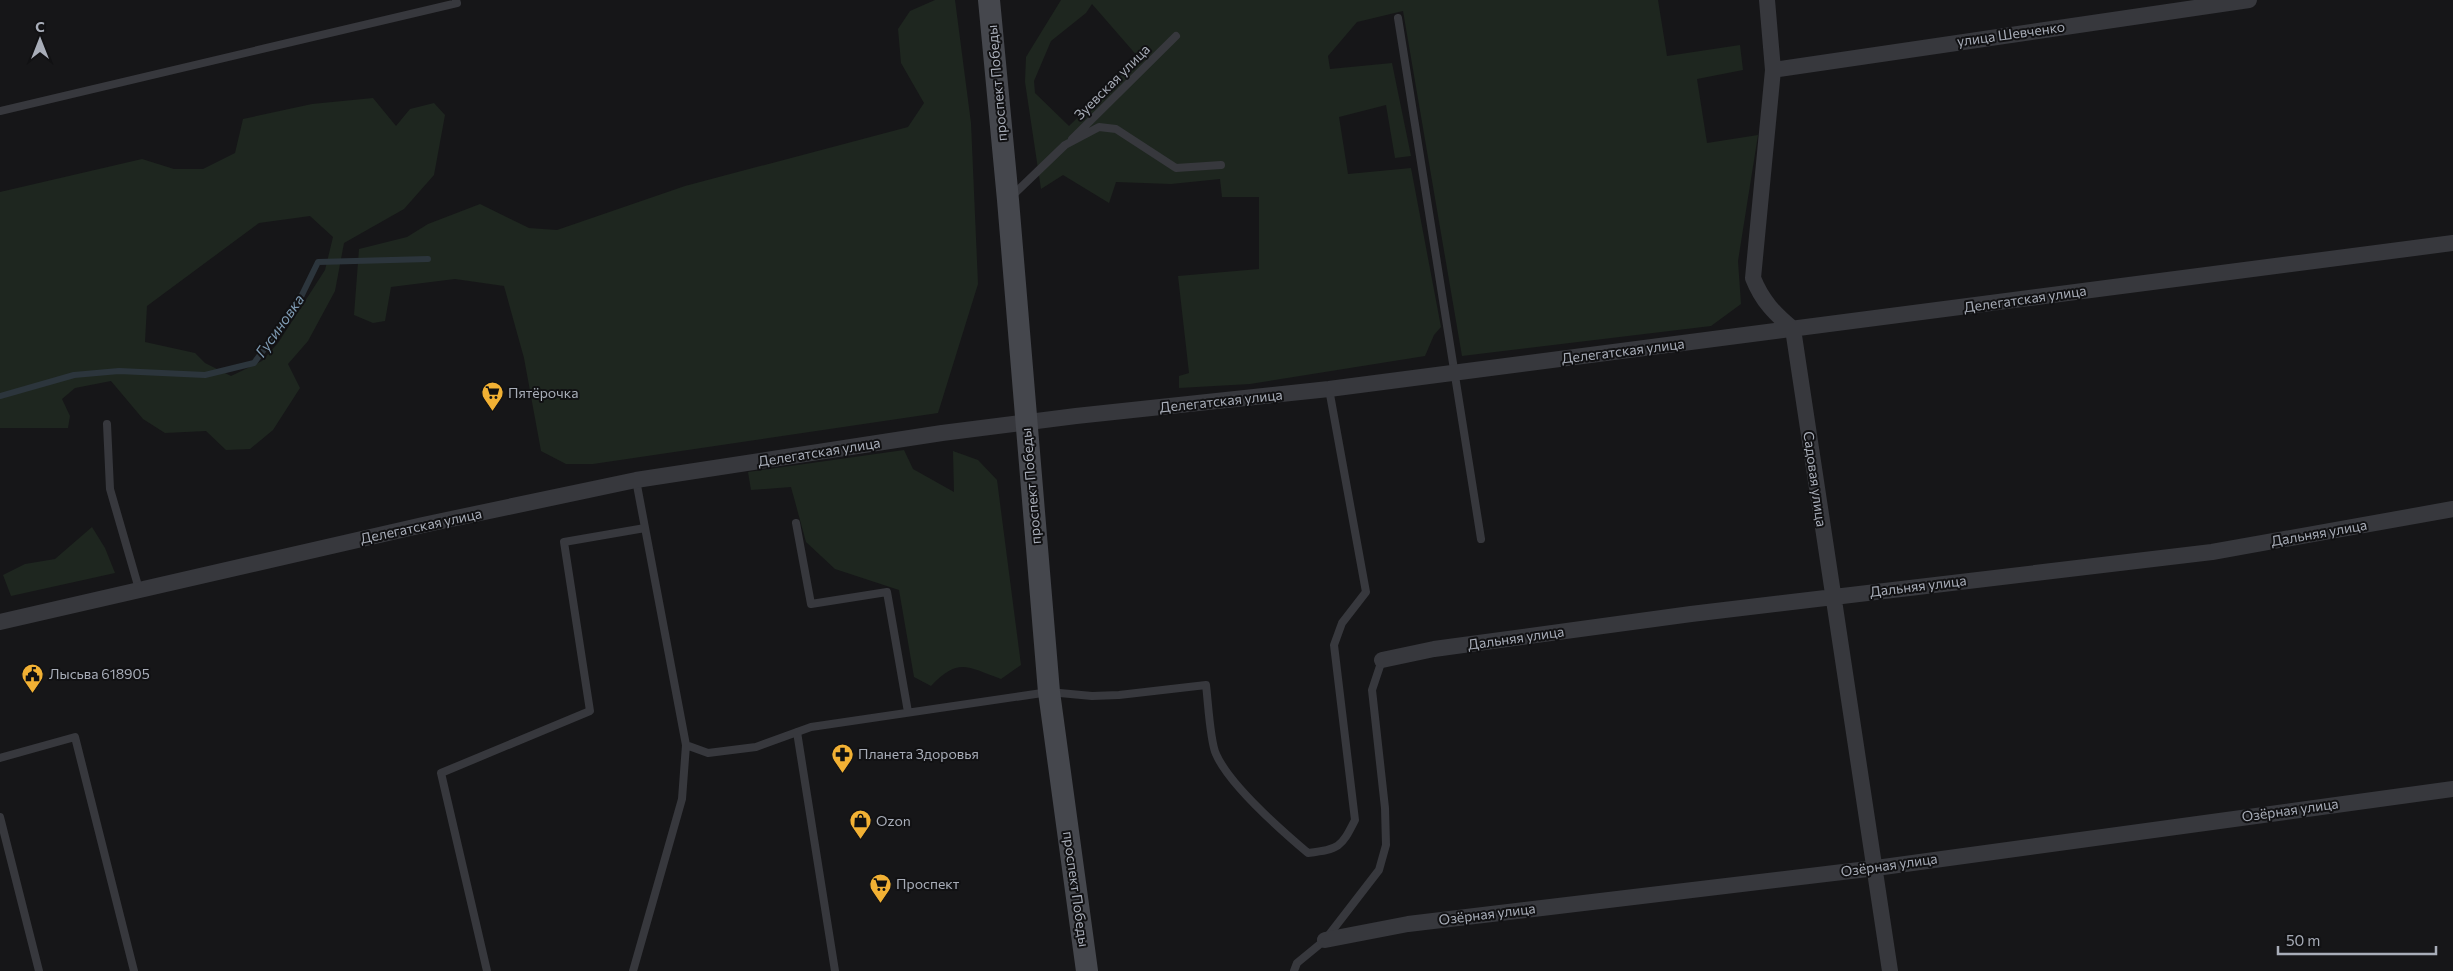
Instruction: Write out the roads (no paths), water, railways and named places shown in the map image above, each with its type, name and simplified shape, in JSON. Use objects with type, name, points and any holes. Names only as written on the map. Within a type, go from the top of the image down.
[{"type":"street","name":"проспект Победы","points":[[989,0],[1008,200],[1049,692],[1087,971]]},
{"type":"street","points":[[1767,0],[1773,70],[1753,278],[1759,293],[1769,309],[1793,330]]},
{"type":"street","name":"улица Шевченко","points":[[1773,70],[2249,0]]},
{"type":"street","name":"Делегатская улица","points":[[0,622],[423,525],[636,480],[1025,422],[1329,389],[2453,243]]},
{"type":"street","name":"Садовая улица","points":[[1793,330],[1876,868],[1890,971]]},
{"type":"street","name":"Дальняя улица","points":[[1382,660],[1434,649],[1833,596],[2212,552],[2453,509]]},
{"type":"street","name":"Озёрная улица","points":[[1325,940],[1408,924],[1876,868],[2453,789]]},
{"type":"lane","points":[[0,111],[336,33],[457,3],[456,0]]},
{"type":"lane","points":[[1398,18],[1481,539]]},
{"type":"lane","name":"Зуевская улица","points":[[1008,200],[1176,36]]},
{"type":"lane","name":"Зуевская улица","points":[[1065,145],[1099,127],[1116,129],[1176,168],[1221,165]]},
{"type":"lane","points":[[686,745],[708,753],[756,747],[811,727],[1049,692],[1092,696],[1119,695],[1206,685],[1215,753],[1234,780],[1279,828],[1308,853],[1330,850],[1344,842],[1355,820],[1334,645],[1342,623],[1366,592],[1329,389]]},
{"type":"lane","points":[[107,424],[110,489],[139,589]]},
{"type":"lane","points":[[633,971],[682,799],[686,745],[636,480]]},
{"type":"lane","points":[[796,523],[811,604],[887,592],[908,712]]},
{"type":"lane","points":[[487,971],[441,773],[590,711],[564,542],[645,528]]},
{"type":"lane","points":[[1294,971],[1297,963],[1325,940],[1379,870],[1386,845],[1385,808],[1372,690],[1382,660]]},
{"type":"lane","points":[[797,732],[835,971]]},
{"type":"lane","points":[[0,758],[75,737],[134,971]]},
{"type":"lane","points":[[0,817],[39,971]]},
{"type":"waterway","name":"Гусиновка","points":[[0,396],[74,375],[119,371],[205,375],[254,363],[297,305],[318,262],[428,259]]},
{"type":"place","name":"Пятёрочка","points":[[492,412]]},
{"type":"place","name":"Лысьва 618905","points":[[33,693]]},
{"type":"place","name":"Планета Здоровья","points":[[842,773]]},
{"type":"place","name":"Ozon","points":[[860,840]]},
{"type":"place","name":"Проспект","points":[[880,903]]}]
